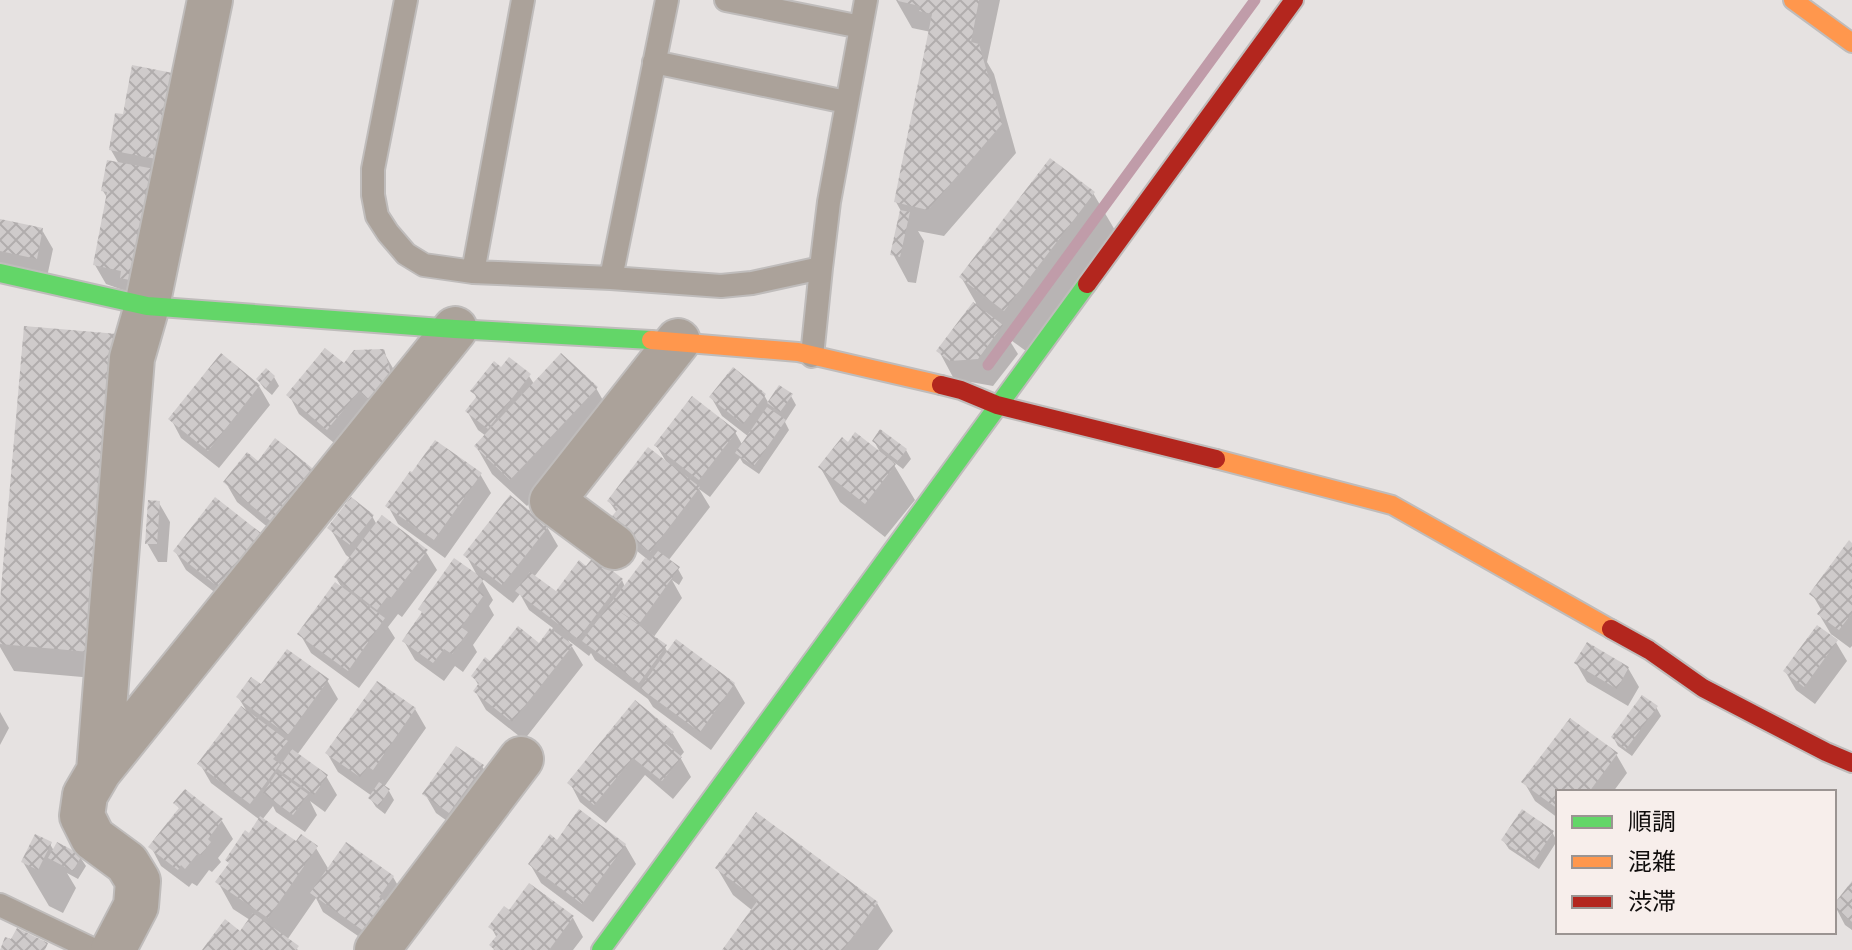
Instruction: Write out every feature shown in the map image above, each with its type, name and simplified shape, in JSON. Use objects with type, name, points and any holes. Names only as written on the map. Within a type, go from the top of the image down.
[{"type":"main road","points":[[601,950],[1294,0]]},
{"type":"main road","points":[[1793,0],[1852,43]]},
{"type":"main road","points":[[0,273],[147,306],[455,329],[678,341],[798,352],[961,390],[997,405],[1392,505],[1649,650],[1703,688],[1852,763]]},
{"type":"street","points":[[99,771],[132,358],[147,306],[210,0]]},
{"type":"street","points":[[89,948],[136,906],[138,881],[127,863],[93,838],[82,816],[85,795],[99,771],[455,329]]},
{"type":"street","points":[[614,547],[552,501],[678,341]]},
{"type":"street","points":[[377,950],[521,759]]},
{"type":"lane","points":[[406,0],[373,169],[377,216],[406,254],[424,265],[473,272],[721,286],[821,268]]},
{"type":"lane","points":[[473,272],[523,0]]},
{"type":"lane","points":[[611,278],[667,0]]},
{"type":"lane","points":[[726,0],[861,27]]},
{"type":"lane","points":[[812,356],[829,202],[866,0]]},
{"type":"lane","points":[[654,62],[846,102]]},
{"type":"lane","points":[[0,905],[89,948]]},
{"type":"building","points":[[898,0],[979,0],[971,42],[979,44],[1002,124],[928,210],[894,202],[932,14],[919,11],[920,6]]},
{"type":"building","points":[[132,65],[183,75],[167,161],[109,150],[115,113],[123,114]]},
{"type":"building","points":[[1050,158],[1095,192],[1004,311],[959,277]]},
{"type":"building","points":[[107,160],[165,171],[144,283],[120,278],[121,271],[93,265],[107,192],[101,191]]},
{"type":"building","points":[[900,210],[910,212],[900,257],[890,255]]},
{"type":"building","points":[[0,219],[43,228],[37,259],[0,251]]},
{"type":"building","points":[[973,302],[1003,325],[978,359],[950,361],[936,351]]},
{"type":"building","points":[[24,326],[118,334],[90,652],[0,644],[0,600]]},
{"type":"building","points":[[325,348],[344,363],[354,350],[384,349],[393,380],[373,403],[359,391],[327,430],[286,395]]},
{"type":"building","points":[[221,353],[260,385],[208,451],[168,419]]},
{"type":"building","points":[[561,353],[598,387],[510,480],[474,446]]},
{"type":"building","points":[[509,357],[531,374],[488,429],[465,411],[477,396],[470,391],[494,361],[501,367]]},
{"type":"building","points":[[733,367],[766,394],[743,424],[709,397]]},
{"type":"building","points":[[266,368],[275,376],[266,388],[256,379]]},
{"type":"building","points":[[779,385],[793,394],[780,412],[767,403]]},
{"type":"building","points":[[692,396],[737,431],[699,480],[654,445]]},
{"type":"building","points":[[767,407],[786,420],[754,466],[735,453]]},
{"type":"building","points":[[880,429],[907,449],[898,461],[872,441]]},
{"type":"building","points":[[855,432],[896,464],[865,504],[818,467],[842,437],[848,442]]},
{"type":"building","points":[[275,438],[317,472],[274,524],[223,482],[247,452],[258,461]]},
{"type":"building","points":[[435,440],[482,473],[434,540],[385,506]]},
{"type":"building","points":[[648,447],[700,487],[650,552],[609,520],[618,509],[607,501]]},
{"type":"building","points":[[510,495],[549,526],[502,585],[463,555]]},
{"type":"building","points":[[215,497],[266,537],[223,591],[173,551]]},
{"type":"building","points":[[351,497],[374,515],[350,545],[327,528]]},
{"type":"building","points":[[148,500],[160,501],[157,544],[145,544]]},
{"type":"building","points":[[382,515],[428,550],[390,599],[387,597],[377,610],[334,577]]},
{"type":"building","points":[[1849,540],[1852,543],[1852,613],[1839,630],[1817,614],[1824,605],[1809,594]]},
{"type":"building","points":[[658,551],[680,567],[639,624],[613,607],[667,645],[639,683],[582,641],[645,558],[650,561]]},
{"type":"building","points":[[594,556],[623,579],[578,639],[515,591],[530,572],[556,591],[579,560],[586,566]]},
{"type":"building","points":[[454,558],[484,579],[477,589],[484,595],[461,627],[468,632],[452,654],[444,649],[433,663],[402,641],[422,612],[418,609]]},
{"type":"building","points":[[335,582],[385,618],[348,671],[297,634]]},
{"type":"building","points":[[1817,625],[1838,640],[1804,687],[1783,671]]},
{"type":"building","points":[[518,626],[539,643],[550,628],[573,645],[512,722],[473,691],[479,683],[471,676],[485,657],[490,661]]},
{"type":"building","points":[[676,639],[735,683],[700,732],[640,688]]},
{"type":"building","points":[[1587,642],[1629,667],[1617,689],[1574,663]]},
{"type":"building","points":[[287,649],[329,679],[288,735],[236,697],[251,677],[261,684]]},
{"type":"building","points":[[377,681],[416,708],[373,770],[368,767],[360,777],[325,753]]},
{"type":"building","points":[[1642,695],[1658,706],[1626,749],[1611,737]]},
{"type":"building","points":[[635,700],[674,732],[665,743],[682,757],[662,781],[633,758],[594,805],[567,783]]},
{"type":"building","points":[[241,706],[288,741],[273,759],[280,764],[250,804],[197,764]]},
{"type":"building","points":[[1570,718],[1618,753],[1590,790],[1556,790],[1556,808],[1521,782]]},
{"type":"building","points":[[456,746],[484,765],[449,813],[422,794]]},
{"type":"building","points":[[292,749],[328,775],[314,795],[278,769]]},
{"type":"building","points":[[277,772],[308,794],[293,815],[263,793]]},
{"type":"building","points":[[379,782],[390,789],[379,806],[368,798]]},
{"type":"building","points":[[185,789],[223,819],[201,855],[198,853],[185,869],[181,865],[178,870],[148,847],[179,808],[173,803]]},
{"type":"building","points":[[579,809],[626,844],[582,904],[528,864],[550,834],[557,840]]},
{"type":"building","points":[[1522,809],[1554,831],[1533,862],[1501,840]]},
{"type":"building","points":[[756,812],[878,902],[843,950],[722,950],[758,900],[715,868]]},
{"type":"building","points":[[260,816],[296,841],[301,834],[318,846],[268,918],[215,882],[229,863],[225,860],[245,830],[249,833]]},
{"type":"building","points":[[35,834],[52,842],[38,870],[21,862]]},
{"type":"building","points":[[57,842],[82,855],[73,871],[48,858]]},
{"type":"building","points":[[346,842],[394,876],[379,897],[387,902],[365,932],[310,893]]},
{"type":"building","points":[[1852,881],[1852,922],[1836,909],[1836,901]]},
{"type":"building","points":[[529,883],[574,916],[549,950],[495,950],[489,945],[498,934],[488,927],[504,906],[509,910]]},
{"type":"building","points":[[253,913],[299,946],[296,950],[202,950],[225,919],[240,931]]},
{"type":"building","points":[[17,928],[48,943],[45,950],[0,950],[5,937],[11,939]]},
{"type":"waterway","points":[[988,365],[1255,0]]},
{"type":"traffic: fast","points":[[0,273],[147,306],[651,340]]},
{"type":"traffic: fast","points":[[601,950],[1087,284]]},
{"type":"traffic: slow","points":[[1793,0],[1852,43]]},
{"type":"traffic: slow","points":[[651,340],[798,352],[941,385]]},
{"type":"traffic: slow","points":[[1216,459],[1392,505],[1611,629]]},
{"type":"traffic: jam","points":[[1087,284],[1294,0]]},
{"type":"traffic: jam","points":[[941,385],[997,405],[1216,459]]},
{"type":"traffic: jam","points":[[1611,629],[1649,650],[1703,688],[1852,763]]}]
